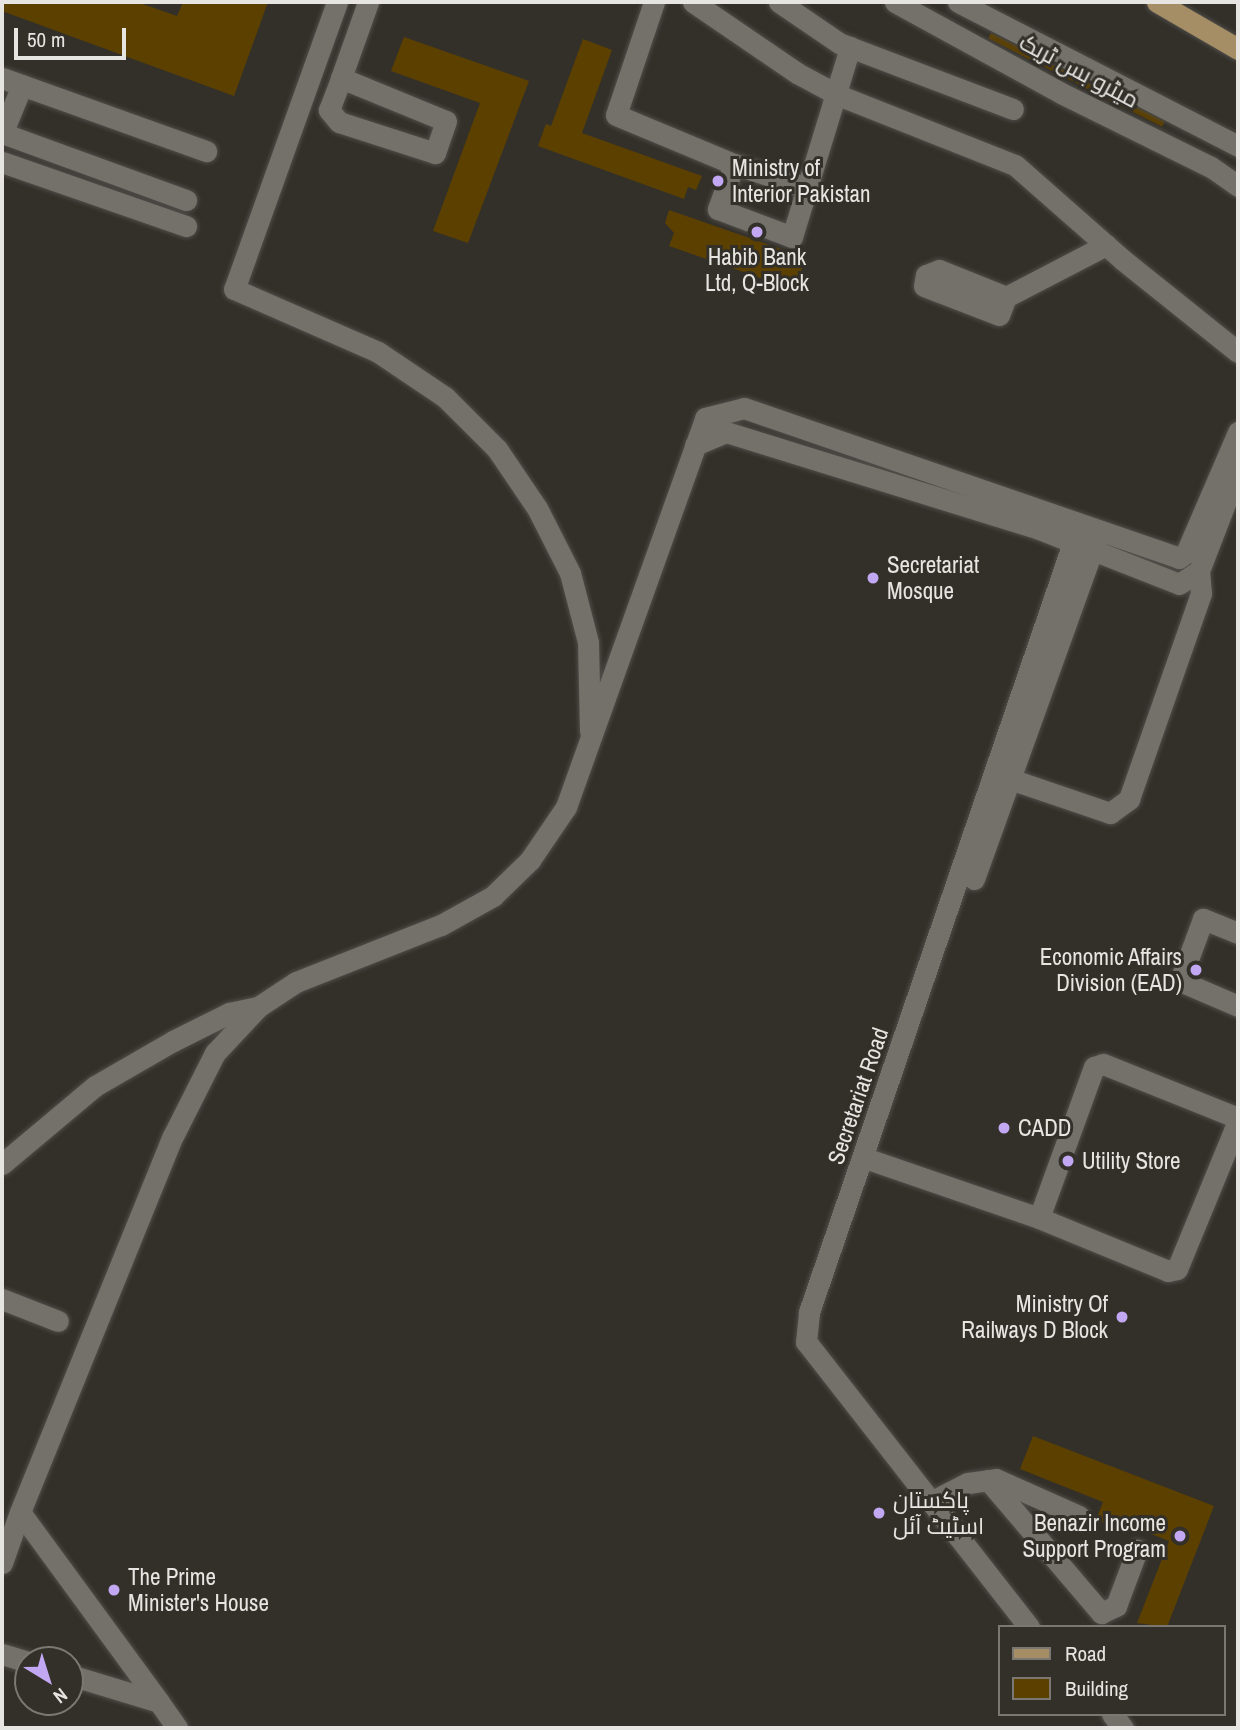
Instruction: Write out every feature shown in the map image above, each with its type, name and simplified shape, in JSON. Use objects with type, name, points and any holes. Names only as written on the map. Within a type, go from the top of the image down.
[{"type":"main road","points":[[1157,2],[1238,49]]},
{"type":"street","points":[[337,2],[233,289],[377,352],[445,397],[497,449],[537,508],[570,573],[588,642],[590,743]]},
{"type":"street","points":[[341,78],[446,121],[435,153],[339,122],[329,110],[368,2]]},
{"type":"street","points":[[654,2],[616,115],[734,164],[807,188]]},
{"type":"street","points":[[693,2],[797,73],[838,95],[1015,165],[1106,245],[1238,352]]},
{"type":"street","points":[[779,2],[850,47],[1013,110]]},
{"type":"street","name":"میٹرو بس ٹریک","points":[[895,2],[1061,93],[1211,167],[1238,186]]},
{"type":"street","name":"میٹرو بس ٹریک","points":[[958,2],[1238,146]]},
{"type":"street","points":[[734,164],[718,209],[792,237],[838,95],[850,47]]},
{"type":"street","points":[[2,78],[206,151]]},
{"type":"street","points":[[22,85],[2,133],[186,200]]},
{"type":"street","points":[[2,162],[186,226]]},
{"type":"street","points":[[1006,297],[1106,245]]},
{"type":"street","points":[[2,1563],[20,1512],[173,1136],[215,1053],[258,1007],[296,982],[442,925],[492,896],[530,860],[566,807],[705,418],[744,408],[1086,537],[1179,584],[1199,571]]},
{"type":"street","points":[[695,445],[726,432],[1086,537],[1179,558],[1186,553],[1234,467]]},
{"type":"street","points":[[1010,779],[1110,813],[1129,799],[1201,593],[1199,571],[1234,467],[1238,432]]},
{"type":"street","name":"Secretariat Road","points":[[1026,1625],[806,1342],[809,1312],[869,1159],[1010,779],[1086,537]]},
{"type":"street","name":"Secretariat Road","points":[[1041,1625],[830,1357],[817,1328],[819,1312],[869,1159],[1086,537]]},
{"type":"street","points":[[1238,933],[1203,919],[1180,981],[1238,1006]]},
{"type":"street","points":[[2,1164],[95,1086],[229,1013],[258,1007]]},
{"type":"street","points":[[869,1159],[1039,1218],[1168,1271],[1177,1269],[1238,1120],[1103,1064],[1094,1067],[1039,1218]]},
{"type":"street","points":[[2,1299],[58,1321]]},
{"type":"street","points":[[940,1497],[968,1483],[988,1480],[1079,1516]]},
{"type":"street","points":[[988,1480],[1101,1613],[1116,1606],[1137,1550]]},
{"type":"street","points":[[20,1512],[177,1728]]},
{"type":"street","points":[[84,1679],[159,1702]]},
{"type":"building","points":[[2,2],[137,2],[177,16],[183,2],[268,2],[234,96],[2,11]]},
{"type":"building","points":[[991,33],[1165,122],[1162,127],[988,38]]},
{"type":"building","points":[[404,37],[529,81],[468,243],[433,231],[480,103],[391,71]]},
{"type":"building","points":[[583,39],[612,50],[582,133],[702,176],[696,190],[688,187],[684,199],[538,146],[546,124],[551,126]]},
{"type":"building","points":[[669,210],[793,253],[805,260],[796,285],[777,278],[775,283],[669,246],[674,233],[665,223]]},
{"type":"building","name":"Benazir Income Support Program","points":[[1033,1436],[1214,1506],[1168,1625],[1137,1623],[1169,1541],[1126,1524],[1124,1531],[1096,1520],[1103,1502],[1020,1469]]},
{"type":"place","name":"Ministry of Interior Pakistan","points":[[718,181]]},
{"type":"place","name":"Habib Bank Ltd, Q-Block","points":[[757,232]]},
{"type":"place","name":"Secretariat Mosque","points":[[873,578]]},
{"type":"place","name":"Economic Affairs Division (EAD)","points":[[1196,970]]},
{"type":"place","name":"CADD","points":[[1004,1128]]},
{"type":"place","name":"Utility Store","points":[[1068,1161]]},
{"type":"place","name":"Ministry Of Railways D Block","points":[[1122,1317]]},
{"type":"place","name":"پاکستان اسٹیٹ آئل","points":[[879,1513]]},
{"type":"place","name":"Benazir Income Support Program","points":[[1180,1536]]},
{"type":"place","name":"The Prime Minister's House","points":[[114,1590]]}]
